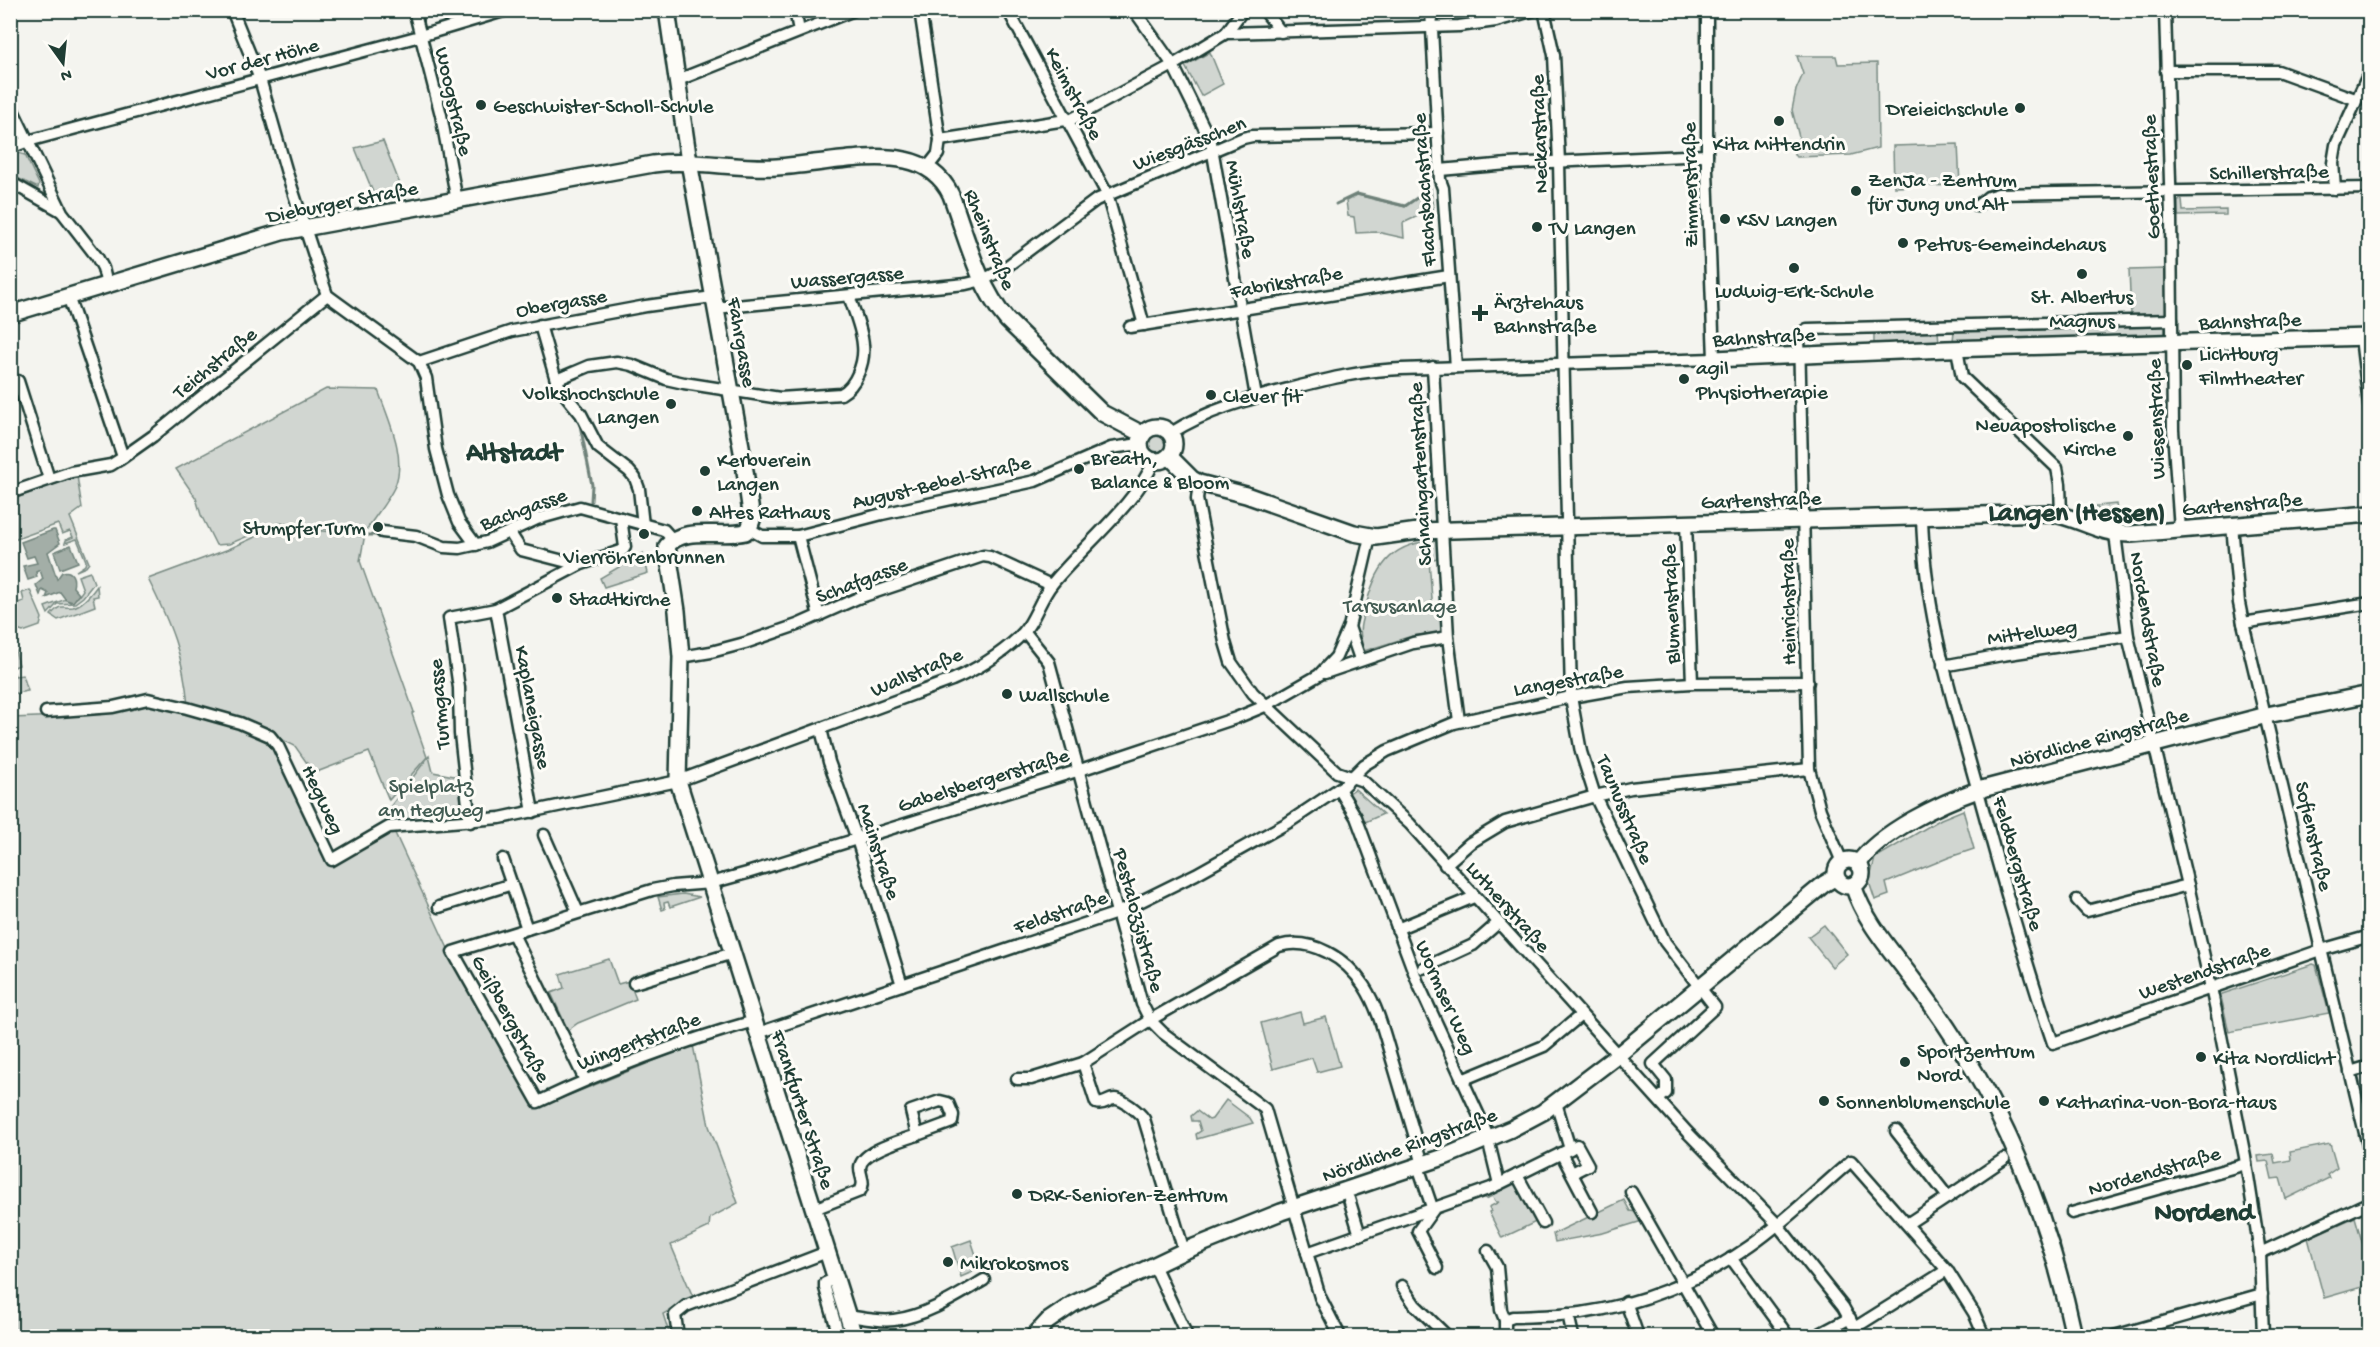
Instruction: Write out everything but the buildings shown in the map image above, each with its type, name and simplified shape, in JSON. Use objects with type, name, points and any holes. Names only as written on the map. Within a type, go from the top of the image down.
[{"type":"street","points":[[232,10],[260,79],[287,173],[327,295],[419,362],[426,378],[436,449],[448,495],[459,522],[476,545]]},
{"type":"street","name":"Woogstraße","points":[[414,10],[441,115],[457,201]]},
{"type":"street","name":"Vor der Höhe","points":[[10,148],[28,141],[420,36],[507,10]]},
{"type":"street","name":"Fahrgasse","points":[[667,10],[689,162],[750,502],[752,520],[749,529]]},
{"type":"street","points":[[795,10],[799,31]]},
{"type":"street","points":[[678,80],[854,10]]},
{"type":"street","points":[[920,10],[940,140],[938,154],[927,168]]},
{"type":"street","name":"Keimstraße","points":[[1008,10],[1107,194],[1144,325]]},
{"type":"street","name":"Mühlstraße","points":[[1134,10],[1173,65],[1211,142],[1256,397]]},
{"type":"street","points":[[940,140],[1067,121],[1173,65],[1226,33],[1243,10]]},
{"type":"street","points":[[1264,10],[1281,32]]},
{"type":"street","name":"Flachsbachstraße","points":[[1431,10],[1440,170],[1456,367]]},
{"type":"street","points":[[1226,33],[1431,28],[1490,22],[1535,10]]},
{"type":"street","name":"Neckarstraße","points":[[1544,10],[1554,55],[1564,365]]},
{"type":"street","name":"Zimmerstraße","points":[[1707,10],[1707,155],[1714,359]]},
{"type":"street","name":"Goethestraße","points":[[2165,10],[2171,343]]},
{"type":"street","points":[[2166,71],[2278,71],[2355,99]]},
{"type":"street","points":[[2335,189],[2334,153],[2355,99],[2370,71]]},
{"type":"street","points":[[10,105],[62,212],[97,257],[103,268],[107,285]]},
{"type":"street","name":"Wiesgässchen","points":[[983,280],[1002,270],[1107,194],[1212,150],[1252,136],[1438,133]]},
{"type":"street","points":[[1440,170],[1707,155]]},
{"type":"street","name":"Rheinstraße","points":[[689,162],[775,167],[893,158],[916,162],[927,168],[948,188],[983,280],[995,305],[1082,395],[1102,413],[1141,439]]},
{"type":"street","name":"Dieburger Straße","points":[[10,314],[305,227],[653,164],[689,162]]},
{"type":"street","points":[[10,182],[62,212]]},
{"type":"street","name":"Schillerstraße","points":[[1977,206],[1988,197],[1998,194],[2370,188]]},
{"type":"street","name":"Fabrikstraße","points":[[1130,327],[1449,276]]},
{"type":"street","name":"Wassergasse","points":[[714,302],[849,296],[966,284],[983,280]]},
{"type":"street","name":"Teichstraße","points":[[10,493],[71,472],[111,465],[159,431],[327,295]]},
{"type":"street","points":[[69,296],[123,457]]},
{"type":"street","points":[[556,380],[589,366],[609,362],[624,363],[676,381],[786,398],[841,394],[849,389],[857,378],[863,345],[849,296]]},
{"type":"street","name":"Obergasse","points":[[419,362],[495,335],[540,325],[714,302]]},
{"type":"street","name":"Bahnstraße","points":[[1799,335],[1808,329],[2172,320]]},
{"type":"street","points":[[540,325],[556,380],[563,392],[581,414],[598,447],[635,478],[639,489],[643,525]]},
{"type":"street","name":"Heinrichstraße","points":[[1799,335],[1809,769],[1820,810],[1842,862]]},
{"type":"street","points":[[2365,337],[2370,412]]},
{"type":"street","name":"Bahnstraße","points":[[1171,434],[1202,415],[1256,397],[1348,375],[1391,369],[2365,337]]},
{"type":"street","name":"Wiesenstraße","points":[[2171,343],[2174,443],[2180,530]]},
{"type":"street","points":[[1957,349],[1962,377],[2054,464],[2060,474],[2061,514]]},
{"type":"street","name":"Taunusstraße","points":[[1564,365],[1571,697],[1577,738],[1595,796],[1665,942],[1715,1007],[1653,1064],[1666,1080],[1665,1094],[1658,1100]]},
{"type":"street","name":"Schnaingartenstraße","points":[[1433,367],[1449,637],[1460,721]]},
{"type":"street","points":[[18,381],[48,479]]},
{"type":"street","points":[[1156,426],[1167,429],[1171,434],[1174,443],[1162,458],[1144,455],[1141,439],[1146,430],[1156,426]]},
{"type":"street","name":"August-Bebel-Straße","points":[[749,529],[762,536],[798,536],[882,514],[1035,481],[1111,448],[1141,439]]},
{"type":"street","name":"Gartenstraße","points":[[1162,458],[1199,483],[1246,495],[1354,534],[1370,537],[1412,531],[1805,518],[2049,513],[2061,514],[2115,534],[2370,514]]},
{"type":"street","name":"Wallstraße","points":[[678,781],[962,675],[1018,639],[1051,585],[1144,482],[1162,458]]},
{"type":"street","name":"Lutherstraße","points":[[1199,483],[1197,499],[1228,654],[1245,685],[1337,771],[1363,781],[1398,813],[1658,1100],[1777,1224],[1855,1327]]},
{"type":"street","name":"Bachgasse","points":[[382,532],[416,536],[444,547],[476,545],[512,536],[537,519],[571,508],[590,508],[664,530],[674,539]]},
{"type":"street","name":"Feldbergstraße","points":[[1922,516],[1926,583],[1943,666],[2053,1043]]},
{"type":"street","points":[[496,609],[579,565],[623,550],[625,547],[621,518]]},
{"type":"street","name":"Blumenstraße","points":[[1686,523],[1692,683]]},
{"type":"street","name":"Sofienstraße","points":[[2232,525],[2243,623],[2267,715],[2370,1154]]},
{"type":"street","points":[[674,539],[697,534],[740,533],[749,529]]},
{"type":"street","name":"Nordendstraße","points":[[2115,534],[2128,636],[2188,885],[2246,1164],[2260,1253],[2262,1336]]},
{"type":"street","points":[[512,536],[521,550],[579,565]]},
{"type":"street","points":[[798,536],[819,616]]},
{"type":"street","points":[[1319,675],[1336,657],[1349,627],[1370,537]]},
{"type":"street","name":"Frankfurter Straße","points":[[674,539],[667,544],[667,550],[677,611],[681,657],[678,781],[854,1336]]},
{"type":"street","name":"Schafgasse","points":[[681,657],[728,648],[819,616],[858,598],[983,556],[990,556],[1051,585]]},
{"type":"street","points":[[2243,623],[2370,603]]},
{"type":"street","name":"Turmgasse","points":[[471,822],[460,734],[459,688],[449,618],[496,609]]},
{"type":"street","name":"Kaplaneigasse","points":[[496,609],[533,812]]},
{"type":"street","points":[[1349,627],[1360,659]]},
{"type":"street","name":"Pestalozzistraße","points":[[1024,632],[1049,662],[1142,1004],[1150,1020],[1163,1033],[1265,1109],[1320,1297],[1340,1336]]},
{"type":"street","name":"Mittelweg","points":[[1943,666],[2128,636]]},
{"type":"street","points":[[1319,675],[1360,659],[1413,643],[1449,637]]},
{"type":"street","name":"Gabelsbergerstraße","points":[[453,952],[660,888],[711,883],[1080,770],[1236,718],[1265,706],[1319,675]]},
{"type":"street","name":"Langestraße","points":[[1351,777],[1364,765],[1387,751],[1433,730],[1460,721],[1571,697],[1628,687],[1692,683],[1808,682]]},
{"type":"street","name":"Nördliche Ringstraße","points":[[1858,864],[1866,852],[1893,833],[1946,802],[1978,790],[2267,715],[2370,694]]},
{"type":"street","name":"Hegweg","points":[[46,712],[95,709],[147,699],[231,720],[270,736],[278,746],[332,860],[388,827],[471,822],[533,812],[678,781]]},
{"type":"street","name":"Mainstraße","points":[[821,729],[829,762],[857,839],[902,985]]},
{"type":"street","points":[[1445,865],[1470,843],[1505,822],[1595,796],[1631,788],[1809,769]]},
{"type":"street","name":"Feldstraße","points":[[756,1027],[902,985],[1117,913],[1196,874],[1288,822],[1339,789],[1351,777]]},
{"type":"street","name":"Wormser Weg","points":[[1339,789],[1356,817],[1418,983],[1486,1131],[1499,1184]]},
{"type":"street","points":[[544,835],[578,912]]},
{"type":"street","points":[[503,859],[527,929]]},
{"type":"street","points":[[1848,860],[1858,864],[1861,874],[1853,885],[1843,884],[1836,877],[1836,871],[1842,862],[1848,860]]},
{"type":"street","name":"Nördliche Ringstraße","points":[[1034,1336],[1073,1304],[1184,1251],[1294,1208],[1421,1165],[1511,1129],[1556,1103],[1618,1055],[1824,884],[1836,877]]},
{"type":"street","points":[[439,907],[512,884]]},
{"type":"street","points":[[1853,885],[1870,923],[1956,1041],[2007,1134],[2038,1207],[2058,1267],[2074,1336]]},
{"type":"street","points":[[2077,900],[2087,911],[2188,885]]},
{"type":"street","name":"Wormser Weg","points":[[1397,929],[1474,897]]},
{"type":"street","points":[[1423,968],[1473,945],[1498,923]]},
{"type":"street","name":"Geißbergstraße","points":[[513,934],[585,1080]]},
{"type":"street","name":"Westendstraße","points":[[2053,1043],[2321,950],[2370,936]]},
{"type":"street","points":[[1017,1079],[1031,1078],[1083,1063],[1150,1020],[1279,946],[1298,942],[1322,950],[1347,966],[1370,996],[1381,1022],[1433,1210]]},
{"type":"street","name":"Geißbergstraße","points":[[453,952],[538,1102]]},
{"type":"street","points":[[634,983],[733,953]]},
{"type":"street","name":"Wormser Weg","points":[[1462,1080],[1528,1053],[1554,1039],[1581,1015]]},
{"type":"street","name":"Wingertstraße","points":[[538,1102],[585,1080],[694,1038],[756,1027]]},
{"type":"street","points":[[1083,1063],[1096,1103],[1119,1100],[1144,1119],[1184,1251]]},
{"type":"street","points":[[2350,1072],[2370,1066]]},
{"type":"street","points":[[1556,1103],[1572,1173],[1592,1212]]},
{"type":"street","points":[[1896,1131],[1948,1197]]},
{"type":"street","points":[[814,1209],[860,1191],[864,1184],[860,1168],[865,1158],[887,1146],[917,1135]]},
{"type":"street","points":[[1306,1253],[1433,1210],[1499,1184],[1577,1145],[1588,1165],[1572,1173]]},
{"type":"street","points":[[1907,1224],[2004,1159]]},
{"type":"street","points":[[1505,1320],[1513,1317],[1568,1314],[1626,1302],[1682,1283],[1752,1245],[1851,1161],[1947,1270],[1974,1312],[1984,1336]]},
{"type":"street","name":"Nordendstraße","points":[[2072,1213],[2246,1164]]},
{"type":"street","points":[[1517,1175],[1543,1223]]},
{"type":"street","points":[[1631,1192],[1713,1336]]},
{"type":"street","points":[[1349,1199],[1360,1234]]},
{"type":"street","points":[[2260,1253],[2370,1202]]},
{"type":"street","points":[[1418,1231],[1433,1210]]},
{"type":"street","points":[[1408,1218],[1418,1231],[1437,1268]]},
{"type":"street","points":[[1488,1251],[1497,1267],[1501,1310],[1505,1320],[1505,1336]]},
{"type":"street","points":[[678,1336],[675,1315],[686,1306],[827,1252]]},
{"type":"street","points":[[1731,1258],[1788,1336]]},
{"type":"street","points":[[1154,1265],[1187,1336]]},
{"type":"street","points":[[1816,1336],[1855,1327],[1947,1270]]},
{"type":"street","points":[[836,1278],[825,1283],[825,1288],[839,1336]]},
{"type":"street","points":[[848,1316],[887,1321],[902,1318],[946,1303],[984,1280]]},
{"type":"street","points":[[1402,1286],[1415,1305],[1448,1336]]},
{"type":"street","points":[[2114,1336],[2262,1294]]},
{"type":"street","points":[[1626,1302],[1638,1336]]},
{"type":"street","points":[[1568,1314],[1574,1336]]},
{"type":"green space","points":[[1210,52],[1223,84],[1201,96],[1185,66]]},
{"type":"green space","points":[[1797,56],[1836,56],[1838,64],[1877,63],[1878,148],[1851,155],[1797,157],[1794,155],[1794,147],[1799,137],[1792,110],[1796,90],[1803,74]]},
{"type":"green space","points":[[383,141],[405,197],[377,202],[355,148]]},
{"type":"green space","points":[[1958,144],[1960,185],[1894,187],[1893,146]]},
{"type":"green space","points":[[18,153],[25,155],[39,184],[38,188],[11,175],[11,155]]},
{"type":"green space","points":[[1431,188],[1433,209],[1403,223],[1404,238],[1377,232],[1356,233],[1354,217],[1348,216],[1346,201],[1357,195],[1405,207]]},
{"type":"green space","points":[[2182,200],[2183,211],[2226,210],[2226,215],[2178,216],[2178,201]]},
{"type":"green space","points":[[2165,269],[2166,314],[2131,315],[2129,270]]},
{"type":"green space","points":[[2163,325],[2165,336],[1953,341],[1956,330]]},
{"type":"green space","points":[[1938,331],[1939,343],[1874,345],[1874,333]]},
{"type":"green space","points":[[326,389],[378,390],[395,438],[399,462],[395,486],[367,529],[323,529],[279,523],[229,544],[216,545],[201,515],[196,498],[176,469]]},
{"type":"green space","points":[[1154,435],[1162,435],[1168,441],[1168,449],[1162,455],[1154,455],[1148,449],[1148,441]]},
{"type":"green space","points":[[77,476],[82,508],[70,517],[89,563],[86,567],[76,571],[85,565],[86,561],[77,539],[65,543],[73,537],[70,531],[62,534],[58,524],[11,541],[11,500]]},
{"type":"green space","points":[[2116,504],[2119,525],[2104,518],[2096,506]]},
{"type":"green space","points":[[279,528],[365,534],[360,561],[414,712],[412,714],[427,757],[389,800],[369,752],[314,773],[295,746],[269,733],[188,706],[183,671],[175,640],[148,579]]},
{"type":"green space","name":"Tarsusanlage","points":[[1437,540],[1438,558],[1429,560],[1433,612],[1441,612],[1443,632],[1412,636],[1364,651],[1360,631],[1362,621],[1371,588],[1383,566],[1390,557],[1409,545]]},
{"type":"green space","points":[[643,553],[648,573],[604,587],[600,578]]},
{"type":"green space","points":[[90,572],[94,583],[83,597],[75,603],[57,604],[48,614],[45,607],[66,599],[70,602],[78,597],[83,590],[78,576]]},
{"type":"green space","points":[[97,586],[98,596],[93,597],[95,606],[58,620],[51,615],[60,607],[73,607],[80,604]]},
{"type":"green space","points":[[30,590],[42,618],[40,626],[23,632],[11,628],[11,598],[15,604],[24,601],[22,593]]},
{"type":"green space","points":[[11,633],[19,665],[12,668],[15,676],[23,675],[28,691],[11,694]]},
{"type":"green space","points":[[144,702],[208,718],[270,740],[329,865],[394,831],[451,955],[535,1109],[693,1045],[709,1126],[738,1203],[710,1218],[709,1227],[671,1245],[693,1297],[663,1314],[670,1336],[16,1336],[11,1323],[11,718],[90,715]]},
{"type":"green space","name":"Spielplatz am Hegweg","points":[[429,756],[433,772],[459,777],[465,820],[396,823],[390,807]]},
{"type":"green space","points":[[1355,789],[1383,814],[1363,823],[1346,795]]},
{"type":"green space","points":[[1963,810],[1974,849],[1886,883],[1889,895],[1875,900],[1869,882],[1875,858],[1941,819]]},
{"type":"green space","points":[[683,894],[700,897],[670,907],[668,902],[664,903],[665,909],[662,910],[658,897]]},
{"type":"green space","points":[[1824,925],[1847,954],[1832,967],[1808,937]]},
{"type":"green space","points":[[609,959],[618,984],[629,981],[636,999],[578,1023],[568,1030],[551,993],[564,988],[560,974]]},
{"type":"green space","points":[[2313,964],[2316,965],[2329,1013],[2229,1032],[2222,994]]},
{"type":"green space","points":[[1300,1012],[1303,1023],[1326,1017],[1340,1066],[1317,1072],[1312,1058],[1273,1069],[1261,1023]]},
{"type":"green space","points":[[1226,1100],[1250,1118],[1253,1123],[1197,1139],[1196,1134],[1201,1131],[1198,1121],[1192,1121],[1191,1116],[1197,1111],[1209,1120],[1212,1119]]},
{"type":"green space","points":[[2330,1144],[2337,1168],[2327,1175],[2329,1178],[2286,1199],[2280,1178],[2272,1179],[2268,1161],[2259,1162],[2258,1156],[2273,1154],[2275,1163],[2291,1160],[2290,1152]]},
{"type":"green space","points":[[1516,1179],[1538,1221],[1502,1238],[1489,1212],[1491,1211],[1489,1207],[1499,1202],[1496,1202],[1492,1196],[1486,1199],[1483,1193]]},
{"type":"green space","points":[[1624,1200],[1630,1211],[1637,1212],[1642,1221],[1603,1233],[1555,1242],[1553,1234]]},
{"type":"green space","points":[[2355,1217],[2369,1266],[2369,1285],[2324,1298],[2308,1238]]},
{"type":"green space","points":[[971,1240],[979,1264],[970,1273],[961,1277],[952,1247]]},
{"type":"shaded area","points":[[53,530],[60,543],[48,552],[57,579],[62,572],[66,571],[72,575],[73,587],[79,594],[73,602],[66,600],[60,592],[46,598],[48,593],[42,590],[40,595],[36,585],[43,579],[40,570],[36,572],[37,577],[28,580],[23,566],[37,563],[34,556],[27,558],[21,542]]},
{"type":"shaded area","points":[[71,545],[78,562],[60,569],[54,552]]},
{"type":"waterway","points":[[1336,204],[1357,194],[1405,206],[1430,189]]},
{"type":"waterway","points":[[579,420],[592,485],[591,501]]},
{"type":"waterway","points":[[354,535],[379,535]]},
{"type":"place","name":"Geschwister-Scholl-Schule","points":[[481,105]]},
{"type":"place","name":"Dreieichschule","points":[[2020,108]]},
{"type":"place","name":"Kita Mittendrin","points":[[1779,121]]},
{"type":"place","name":"ZenJa - Zentrum für Jung und Alt","points":[[1856,191]]},
{"type":"place","name":"KSV Langen","points":[[1725,219]]},
{"type":"place","name":"TV Langen","points":[[1537,227]]},
{"type":"place","name":"Petrus-Gemeindehaus","points":[[1903,243]]},
{"type":"place","name":"Ludwig-Erk-Schule","points":[[1794,268]]},
{"type":"place","name":"St. Albertus Magnus","points":[[2082,274]]},
{"type":"place","name":"Ärztehaus Bahnstraße","points":[[1480,313]]},
{"type":"place","name":"Lichtburg Filmtheater","points":[[2187,365]]},
{"type":"place","name":"agil Physiotherapie","points":[[1684,379]]},
{"type":"place","name":"Clever fit","points":[[1211,395]]},
{"type":"place","name":"Volkshochschule Langen","points":[[671,404]]},
{"type":"place","name":"Neuapostolische Kirche","points":[[2128,436]]},
{"type":"place","name":"Breath, Balance & Bloom","points":[[1079,469]]},
{"type":"place","name":"Kerbverein Langen","points":[[705,471]]},
{"type":"place","name":"Altes Rathaus","points":[[697,511]]},
{"type":"place","name":"Stumpfer Turm","points":[[378,527]]},
{"type":"place","name":"Vierröhrenbrunnen","points":[[644,534]]},
{"type":"place","name":"Stadtkirche","points":[[557,598]]},
{"type":"place","name":"Wallschule","points":[[1007,694]]},
{"type":"place","name":"Kita Nordlicht","points":[[2201,1057]]},
{"type":"place","name":"Sportzentrum Nord","points":[[1905,1062]]},
{"type":"place","name":"Sonnenblumenschule","points":[[1824,1101]]},
{"type":"place","name":"Katharina-von-Bora-Haus","points":[[2044,1101]]},
{"type":"place","name":"DRK-Senioren-Zentrum","points":[[1017,1194]]},
{"type":"place","name":"Mikrokosmos","points":[[948,1262]]},
{"type":"district","name":"Altstadt","points":[[514,451]]},
{"type":"district","name":"Langen (Hessen)","points":[[2077,511]]},
{"type":"district","name":"Nordend","points":[[2204,1211]]}]
